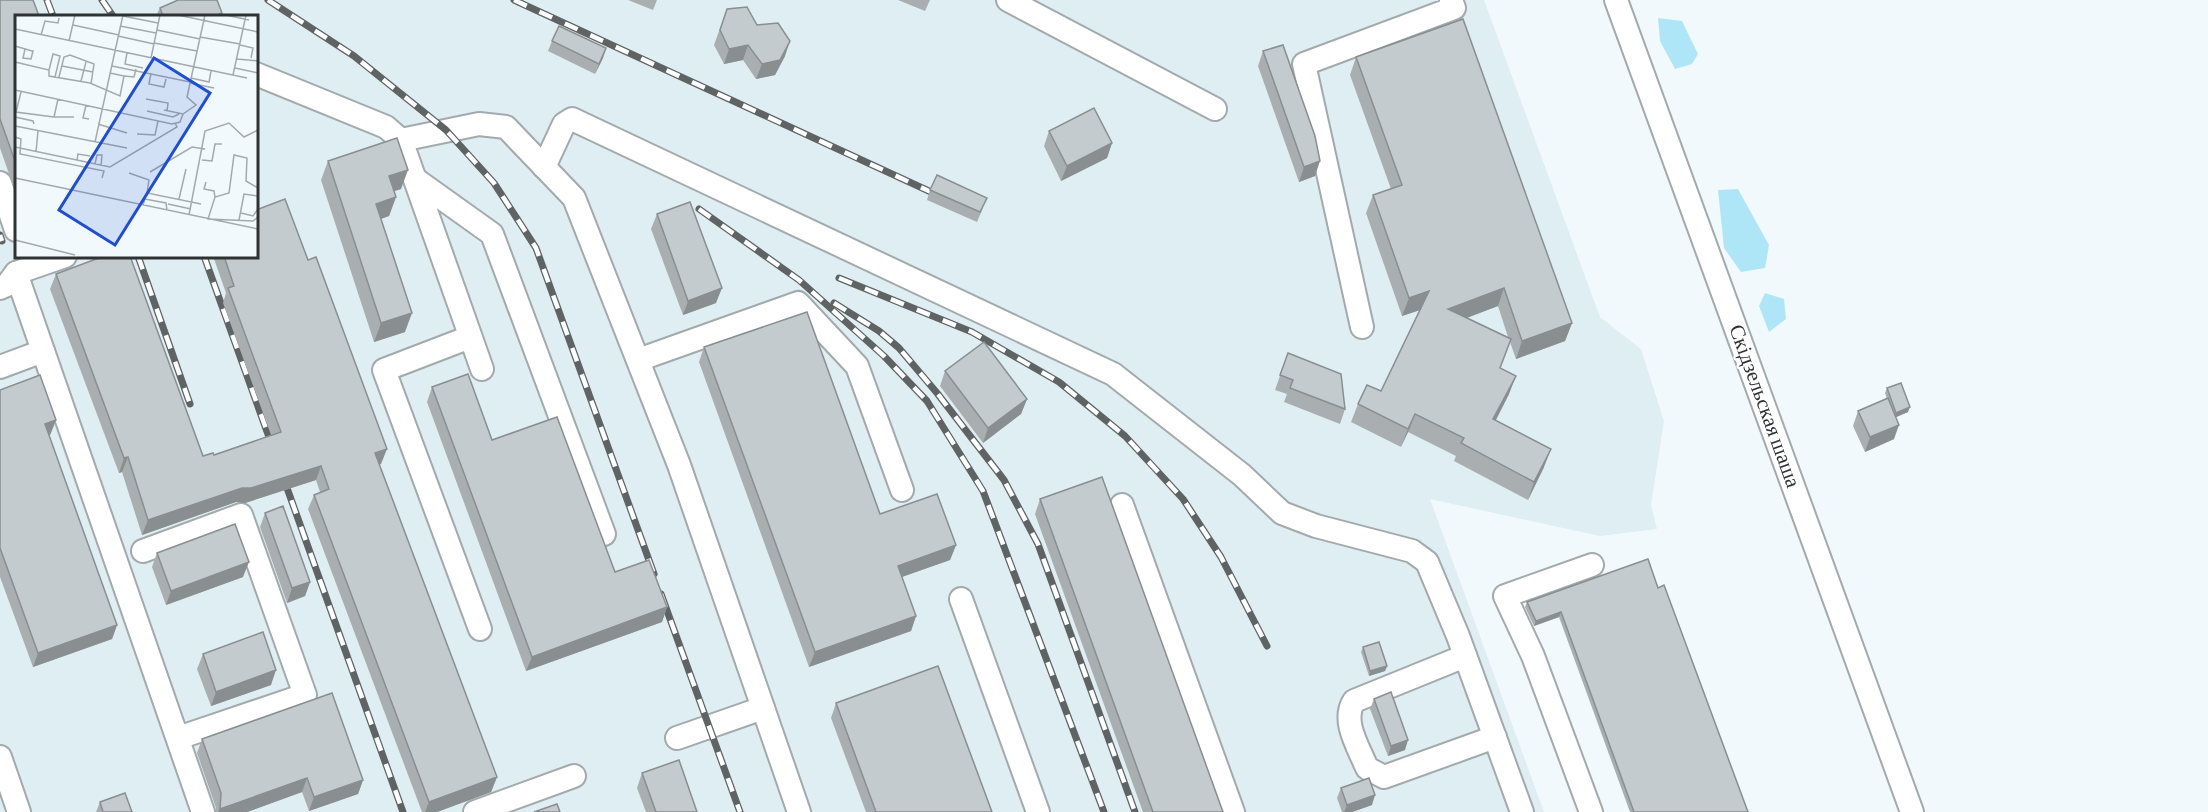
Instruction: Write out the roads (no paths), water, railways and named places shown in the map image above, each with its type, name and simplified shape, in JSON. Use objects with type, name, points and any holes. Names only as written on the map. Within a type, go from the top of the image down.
[{"type":"street","points":[[1008,0],[1215,109]]},
{"type":"street","points":[[1362,327],[1304,64],[1454,8],[1451,0]]},
{"type":"street","name":"Скідзельская шаша","points":[[1616,0],[1912,812]]},
{"type":"street","points":[[258,75],[386,127],[401,140],[482,369]]},
{"type":"street","points":[[544,167],[564,124],[572,119],[1113,374],[1242,475],[1282,513],[1316,526],[1412,551],[1426,562],[1465,656],[1522,812]]},
{"type":"street","points":[[401,140],[479,124],[506,127],[574,198],[679,465],[799,812]]},
{"type":"street","points":[[415,179],[492,234],[604,534]]},
{"type":"street","points":[[0,183],[15,227]]},
{"type":"street","points":[[59,258],[18,271],[43,351],[203,812]]},
{"type":"street","points":[[638,360],[798,303],[857,366],[902,490]]},
{"type":"street","points":[[470,337],[384,370],[480,628]]},
{"type":"street","points":[[0,367],[43,351]]},
{"type":"street","points":[[1122,505],[1233,812]]},
{"type":"street","points":[[143,551],[241,515],[305,695],[178,738]]},
{"type":"street","points":[[1591,812],[1533,657],[1505,596],[1592,565]]},
{"type":"street","points":[[961,599],[1038,812]]},
{"type":"street","points":[[1465,656],[1354,701],[1349,708],[1348,720],[1367,768],[1384,777],[1495,737]]},
{"type":"street","points":[[677,738],[763,708]]},
{"type":"street","points":[[0,758],[20,812]]},
{"type":"street","points":[[475,812],[574,776]]},
{"type":"railway","points":[[47,0],[53,15]]},
{"type":"railway","points":[[102,0],[112,15]]},
{"type":"railway","points":[[268,0],[354,56],[446,130],[494,183],[536,248],[654,574]]},
{"type":"railway","points":[[514,0],[931,192]]},
{"type":"railway","points":[[699,209],[799,280],[884,356],[927,401],[983,491],[1104,812]]},
{"type":"railway","points":[[0,235],[2,241]]},
{"type":"railway","points":[[139,258],[190,404]]},
{"type":"railway","points":[[205,258],[274,451]]},
{"type":"railway","points":[[839,278],[972,332],[1059,382],[1125,436],[1183,499],[1221,557],[1267,646]]},
{"type":"railway","points":[[834,303],[879,331],[899,348],[1004,480],[1038,544],[1135,812]]},
{"type":"railway","points":[[282,474],[403,812]]},
{"type":"railway","points":[[661,594],[740,812]]}]
